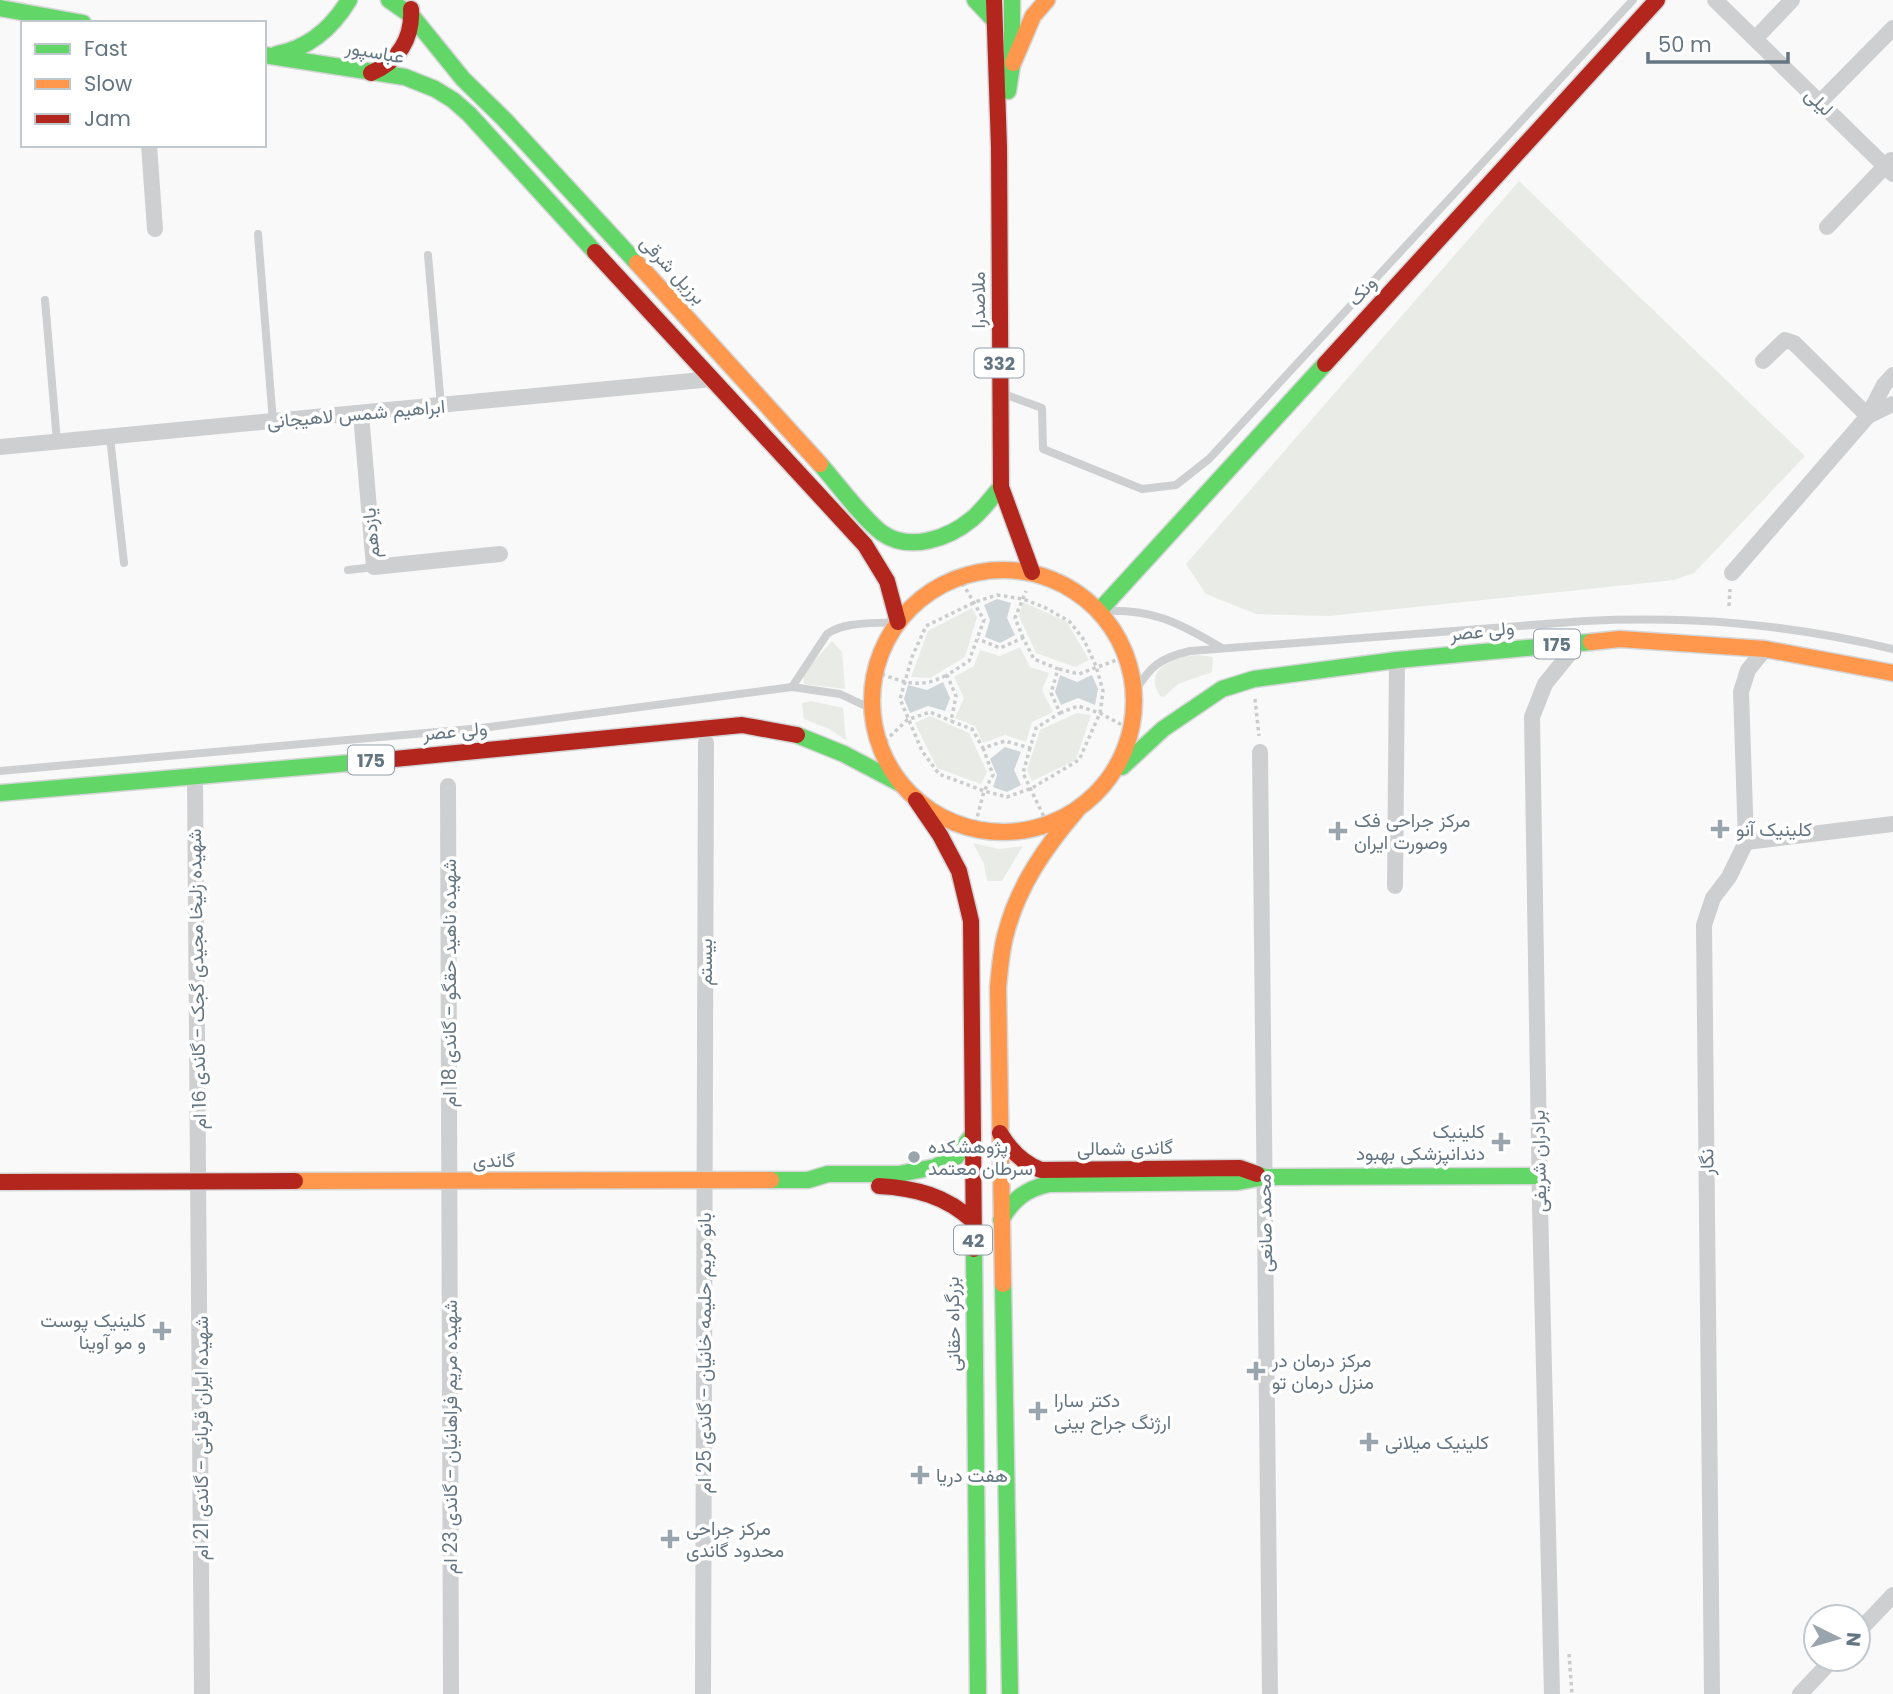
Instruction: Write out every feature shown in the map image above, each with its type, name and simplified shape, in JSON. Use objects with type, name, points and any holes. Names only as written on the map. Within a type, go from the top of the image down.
[{"type":"main road","points":[[266,55],[292,52],[307,45],[333,23],[349,0]]},
{"type":"main road","name":"برزیل شرقی","points":[[389,0],[412,16],[463,79],[504,119],[731,364],[879,531],[890,539],[907,544],[937,538],[970,521],[1001,487]]},
{"type":"main road","name":"برزیل شرقی","points":[[409,0],[412,16]]},
{"type":"main road","points":[[975,0],[993,19]]},
{"type":"main road","name":"ملاصدرا","points":[[994,0],[999,147],[1001,487],[1032,572]]},
{"type":"main road","name":"ملاصدرا","points":[[999,147],[1012,65],[1012,0]]},
{"type":"main road","name":"ملاصدرا","points":[[1012,65],[1033,16],[1047,0]]},
{"type":"main road","name":"ونک","points":[[1099,611],[1657,0]]},
{"type":"main road","points":[[0,8],[72,21]]},
{"type":"main road","points":[[371,73],[397,57],[408,34],[412,16]]},
{"type":"main road","name":"عباسپور","points":[[266,55],[405,78],[435,89],[469,114]]},
{"type":"main road","points":[[463,79],[469,114],[865,545],[888,578],[898,622]]},
{"type":"main road","points":[[469,114],[504,119]]},
{"type":"main road","points":[[1077,810],[1048,825],[1012,832],[974,830],[934,813],[916,800],[901,784],[880,746],[872,709],[875,672],[880,656],[898,622],[925,595],[959,577],[995,569],[1032,572],[1073,589],[1099,611],[1127,656],[1134,693],[1131,730],[1118,764],[1108,780]]},
{"type":"main road","name":"ولی عصر","points":[[1077,810],[1163,729],[1222,689],[1254,678],[1397,660],[1579,642],[1654,640],[1765,649],[1893,673]]},
{"type":"main road","name":"ولی عصر","points":[[0,793],[741,725],[766,727],[816,740],[901,784]]},
{"type":"main road","name":"بزرگراه حقانی","points":[[916,800],[940,835],[959,871],[971,921],[978,1694]]},
{"type":"main road","name":"42","points":[[1010,1694],[998,987],[1007,925],[1020,891],[1077,810]]},
{"type":"main road","name":"گاندی شمالی","points":[[1000,1133],[1010,1150],[1027,1165],[1041,1170],[1240,1168],[1265,1177]]},
{"type":"main road","name":"گاندی","points":[[0,1182],[808,1180],[828,1174],[899,1174],[935,1167],[956,1157],[972,1134]]},
{"type":"main road","name":"گاندی شمالی","points":[[1001,1220],[1012,1200],[1033,1188],[1048,1184],[1238,1182],[1265,1177],[1540,1175]]},
{"type":"main road","points":[[808,1180],[828,1185],[917,1189],[952,1202],[973,1221]]},
{"type":"street","name":"لیلی","points":[[1715,0],[1890,166]]},
{"type":"street","points":[[1755,39],[1792,0]]},
{"type":"street","points":[[1820,102],[1893,28]]},
{"type":"street","points":[[149,147],[155,229]]},
{"type":"street","points":[[1827,227],[1890,166]]},
{"type":"street","points":[[1763,361],[1785,341],[1794,343],[1868,416]]},
{"type":"street","points":[[1732,573],[1868,416],[1884,385],[1893,375]]},
{"type":"street","name":"ابراهیم شمس لاهیجانی","points":[[0,447],[712,379]]},
{"type":"street","points":[[1868,416],[1893,404]]},
{"type":"street","name":"یازدهم","points":[[361,414],[374,567],[500,554]]},
{"type":"street","name":"برادران شریفی","points":[[1552,1694],[1532,718],[1545,684],[1579,642]]},
{"type":"street","name":"نگار","points":[[1712,1694],[1704,925],[1713,898],[1729,877],[1746,842],[1741,692],[1748,670],[1765,649]]},
{"type":"street","points":[[1395,886],[1397,660]]},
{"type":"street","name":"بیستم","points":[[705,1180],[706,743]]},
{"type":"street","name":"محمد صانعی","points":[[1260,752],[1270,1694]]},
{"type":"street","name":"شهیده زلیخا مجیدی گجک - گاندی 16 ام","points":[[195,777],[199,1181]]},
{"type":"street","name":"شهیده ناهید حقگو - گاندی 18 ام","points":[[448,786],[449,1181]]},
{"type":"street","points":[[1746,842],[1893,824]]},
{"type":"street","name":"بانو مریم حلیمه خانیان - گاندی 25 ام","points":[[703,1694],[705,1180]]},
{"type":"street","name":"شهیده ایران قربانی - گاندی 21 ام","points":[[199,1181],[202,1694]]},
{"type":"street","name":"شهیده مریم فراهانیان - گاندی 23 ام","points":[[449,1181],[451,1694]]},
{"type":"street","points":[[1872,1617],[1893,1595]]},
{"type":"street","points":[[1800,1694],[1820,1673]]},
{"type":"lane","points":[[999,392],[1042,408],[1043,449],[1142,489],[1176,485],[1209,459],[1633,0]]},
{"type":"lane","points":[[258,234],[273,422]]},
{"type":"lane","points":[[429,255],[441,406]]},
{"type":"lane","points":[[45,300],[57,442]]},
{"type":"lane","points":[[110,436],[124,563]]},
{"type":"lane","points":[[348,570],[374,567]]},
{"type":"lane","points":[[1099,611],[1150,613],[1190,630],[1222,648]]},
{"type":"lane","points":[[1134,693],[1146,674],[1159,661],[1190,651],[1648,618],[1740,623],[1893,649]]},
{"type":"lane","points":[[792,687],[832,630],[843,626],[898,622]]},
{"type":"lane","points":[[0,771],[502,726],[792,687],[840,694],[872,709]]},
{"type":"path","points":[[1032,572],[1015,618],[1034,659],[1079,674],[1127,656]]},
{"type":"path","points":[[875,672],[906,682],[929,684],[969,660],[984,620],[959,577]]},
{"type":"path","points":[[997,595],[1023,599],[1070,622],[1084,640],[1096,666],[1103,691],[1100,712],[1079,760],[1032,788],[1007,797],[939,774],[922,751],[900,699],[912,657],[926,626],[975,602],[997,595]]},
{"type":"path","points":[[978,639],[1000,648],[1023,638]]},
{"type":"path","points":[[1058,669],[1051,693],[1060,713]]},
{"type":"path","points":[[947,675],[957,696],[951,721]]},
{"type":"path","points":[[1254,678],[1260,752]]},
{"type":"path","points":[[1048,825],[1023,773],[1036,728],[1060,713],[1078,706],[1100,712],[1131,730]]},
{"type":"path","points":[[880,746],[907,720],[930,712],[972,729],[983,748],[993,775],[984,791],[974,830]]},
{"type":"path","points":[[983,748],[1005,741],[1030,748]]},
{"type":"shaded area","points":[[1519,181],[1805,456],[1694,573],[1674,580],[1329,616],[1256,614],[1206,594],[1186,564]]},
{"type":"shaded area","points":[[997,599],[1011,603],[1007,618],[1015,635],[1000,643],[985,637],[990,620],[984,605]]},
{"type":"shaded area","points":[[1023,602],[1067,622],[1089,660],[1075,667],[1036,653],[1019,616]]},
{"type":"shaded area","points":[[972,608],[977,617],[965,657],[930,678],[911,677],[928,631]]},
{"type":"shaded area","points":[[832,641],[842,652],[845,689],[804,684],[803,673]]},
{"type":"shaded area","points":[[1020,647],[1030,667],[1049,673],[1042,690],[1053,712],[1032,722],[1026,742],[1005,735],[983,743],[975,726],[955,718],[964,698],[954,677],[974,666],[980,650],[1000,656]]},
{"type":"shaded area","points":[[1198,655],[1213,657],[1212,672],[1178,684],[1164,697],[1160,696],[1155,678],[1158,671],[1171,661]]},
{"type":"shaded area","points":[[1060,675],[1077,682],[1092,675],[1098,689],[1095,705],[1078,698],[1061,705],[1055,692]]},
{"type":"shaded area","points":[[943,682],[950,698],[945,711],[928,706],[910,713],[904,699],[908,685],[927,690]]},
{"type":"shaded area","points":[[811,701],[843,708],[846,740],[829,729],[804,719],[802,703]]},
{"type":"shaded area","points":[[1077,713],[1091,715],[1076,760],[1032,781],[1027,770],[1040,730]]},
{"type":"shaded area","points":[[930,716],[969,733],[987,772],[981,784],[937,768],[915,723]]},
{"type":"shaded area","points":[[1005,747],[1021,752],[1014,770],[1021,785],[1007,792],[993,787],[997,775],[990,759]]},
{"type":"shaded area","points":[[973,843],[999,849],[1023,846],[1002,881],[987,881],[984,864]]},
{"type":"traffic: fast","points":[[277,54],[310,42],[327,28],[349,0]]},
{"type":"traffic: fast","points":[[389,0],[412,16],[463,79],[504,119],[637,263]]},
{"type":"traffic: fast","points":[[975,0],[993,19]]},
{"type":"traffic: fast","points":[[1008,91],[1012,65],[1012,0]]},
{"type":"traffic: fast","points":[[0,8],[72,21]]},
{"type":"traffic: fast","points":[[266,55],[405,77],[435,89],[469,114],[595,252]]},
{"type":"traffic: fast","points":[[1099,611],[1325,364]]},
{"type":"traffic: fast","points":[[820,464],[875,527],[893,539],[904,542],[928,541],[952,532],[976,515],[1001,487]]},
{"type":"traffic: fast","points":[[1122,767],[1163,729],[1222,689],[1254,679],[1397,660],[1591,642]]},
{"type":"traffic: fast","points":[[797,735],[844,754],[901,784]]},
{"type":"traffic: fast","points":[[0,793],[384,760]]},
{"type":"traffic: fast","points":[[771,1180],[808,1180],[828,1174],[899,1174],[935,1167],[956,1157],[973,1134]]},
{"type":"traffic: fast","points":[[1001,1220],[1021,1196],[1049,1184],[1238,1182],[1265,1177],[1257,1174]]},
{"type":"traffic: fast","points":[[1265,1177],[1540,1176]]},
{"type":"traffic: fast","points":[[974,1249],[978,1694]]},
{"type":"traffic: fast","points":[[1003,1284],[1010,1694]]},
{"type":"traffic: slow","points":[[1013,63],[1033,16],[1047,0]]},
{"type":"traffic: slow","points":[[637,263],[820,464]]},
{"type":"traffic: slow","points":[[990,570],[1016,570],[1041,575],[1065,585],[1096,608],[1119,639],[1129,663],[1134,701],[1129,739],[1119,763],[1096,794],[1065,817],[1041,827],[1016,832],[990,832],[965,827],[941,817],[910,794],[887,763],[877,739],[872,714],[872,688],[877,663],[887,639],[910,608],[941,585],[965,575],[990,570]]},
{"type":"traffic: slow","points":[[1591,642],[1620,639],[1765,649],[1893,673]]},
{"type":"traffic: slow","points":[[1003,1284],[998,987],[1004,939],[1026,883],[1044,852],[1077,810]]},
{"type":"traffic: slow","points":[[295,1181],[771,1180]]},
{"type":"traffic: jam","points":[[994,0],[999,147],[1001,487],[1032,572]]},
{"type":"traffic: jam","points":[[1325,364],[1657,0]]},
{"type":"traffic: jam","points":[[371,73],[389,62],[402,48],[409,30],[411,9]]},
{"type":"traffic: jam","points":[[595,252],[865,545],[887,581],[898,622]]},
{"type":"traffic: jam","points":[[384,760],[742,725],[797,735]]},
{"type":"traffic: jam","points":[[916,800],[940,835],[959,871],[971,921],[974,1249]]},
{"type":"traffic: jam","points":[[1000,1133],[1017,1155],[1041,1170],[1240,1168],[1257,1174]]},
{"type":"traffic: jam","points":[[0,1182],[295,1181]]},
{"type":"traffic: jam","points":[[879,1186],[906,1189],[941,1199],[973,1221]]},
{"type":"place","name":"کلینیک آنو","points":[[1720,829]]},
{"type":"place","name":"مرکز جراحی فک وصورت ایران","points":[[1338,831]]},
{"type":"place","name":"کلینیک دندانپزشکی بهبود","points":[[1501,1142]]},
{"type":"place","name":"پژوهشکده سرطان معتمد","points":[[914,1157]]},
{"type":"place","name":"کلینیک پوست و مو آوینا","points":[[162,1331]]},
{"type":"place","name":"مرکز درمان در منزل درمان تو","points":[[1256,1371]]},
{"type":"place","name":"دکتر سارا ارژنگ جراح بینی","points":[[1038,1411]]},
{"type":"place","name":"کلینیک میلانی","points":[[1369,1442]]},
{"type":"place","name":"هفت دریا","points":[[920,1475]]},
{"type":"place","name":"مرکز جراحی محدود گاندی","points":[[670,1539]]}]
